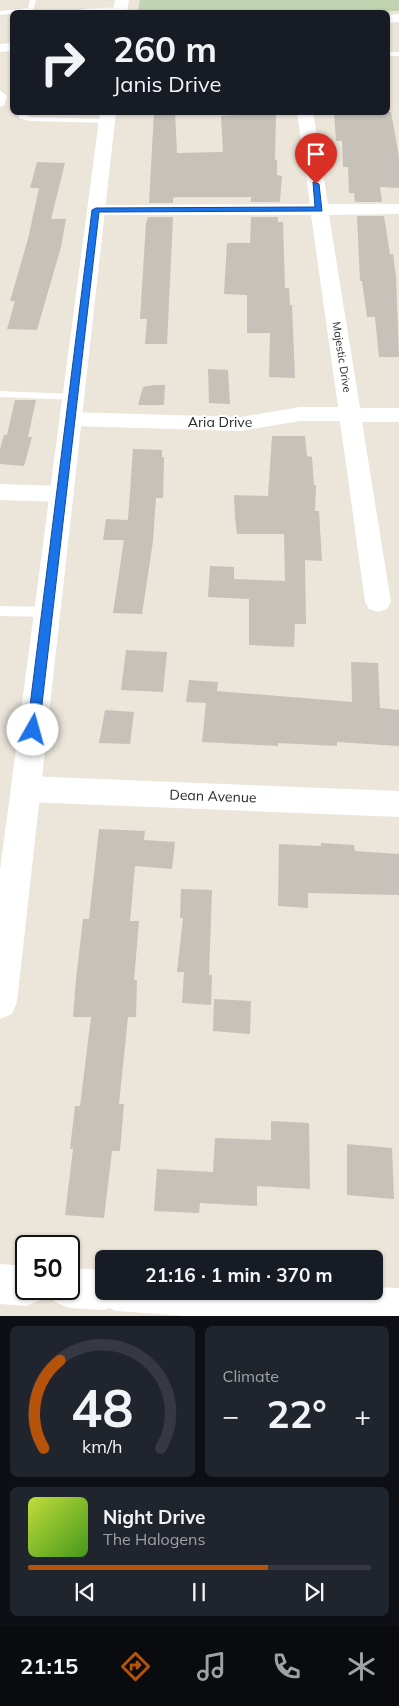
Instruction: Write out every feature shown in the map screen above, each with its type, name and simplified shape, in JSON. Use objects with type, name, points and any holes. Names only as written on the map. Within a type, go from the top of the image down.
[{"type":"street","name":"Majestic Drive","points":[[305,115],[378,602]]},
{"type":"street","points":[[0,1002],[107,117]]},
{"type":"street","points":[[96,210],[399,209]]},
{"type":"street","name":"Aria Drive","points":[[72,408],[240,424],[300,414],[399,415]]},
{"type":"street","points":[[0,492],[62,494]]},
{"type":"street","name":"Dean Avenue","points":[[26,789],[399,804]]},
{"type":"street","points":[[0,1284],[15,1285]]},
{"type":"street","points":[[80,1289],[95,1289]]},
{"type":"street","points":[[258,1300],[399,1309]]},
{"type":"lane","points":[[92,10],[120,7]]},
{"type":"lane","points":[[0,92],[4,96],[0,105]]},
{"type":"lane","points":[[22,115],[25,118],[52,116],[107,117]]},
{"type":"lane","points":[[0,394],[72,408]]},
{"type":"lane","points":[[0,611],[47,612]]},
{"type":"green space","points":[[140,0],[399,0],[399,11],[138,10]]},
{"type":"building","points":[[391,112],[399,157],[399,188],[380,187],[382,202],[355,202],[354,193],[349,193],[348,167],[343,167],[342,141],[336,141],[334,115],[390,115]]},
{"type":"building","points":[[154,115],[175,115],[177,153],[223,152],[221,116],[276,115],[275,160],[277,160],[277,175],[282,176],[280,202],[251,202],[251,197],[177,197],[173,198],[173,203],[149,203]]},
{"type":"building","points":[[37,162],[65,163],[51,219],[66,219],[61,247],[37,330],[7,329],[15,301],[10,301],[28,239],[39,188],[30,188]]},
{"type":"building","points":[[357,216],[384,216],[396,277],[399,357],[379,357],[375,317],[367,317],[362,281],[360,281]]},
{"type":"building","points":[[148,217],[173,217],[167,344],[145,344],[147,319],[140,319],[146,223]]},
{"type":"building","points":[[251,217],[278,217],[278,222],[283,222],[285,288],[289,288],[290,305],[292,305],[295,378],[269,377],[270,333],[247,333],[247,295],[224,294],[227,243],[250,243]]},
{"type":"building","points":[[208,369],[228,370],[230,404],[209,403]]},
{"type":"building","points":[[165,385],[164,405],[138,405],[143,387]]},
{"type":"building","points":[[15,400],[36,400],[28,437],[32,437],[24,466],[0,464],[0,449],[4,435],[7,435]]},
{"type":"building","points":[[272,436],[305,436],[307,456],[312,457],[314,485],[316,485],[315,511],[319,511],[322,561],[305,560],[306,624],[295,624],[294,647],[249,645],[249,599],[208,597],[210,566],[234,567],[234,579],[285,581],[284,534],[237,534],[235,518],[234,495],[268,496]]},
{"type":"building","points":[[133,449],[162,450],[162,457],[164,457],[163,498],[156,498],[153,541],[142,614],[113,613],[124,540],[103,540],[106,519],[128,520]]},
{"type":"building","points":[[126,650],[167,652],[163,692],[121,690]]},
{"type":"building","points":[[351,662],[378,663],[380,708],[399,710],[399,746],[337,742],[337,746],[278,743],[278,746],[202,742],[206,703],[186,702],[189,680],[218,682],[217,691],[352,702]]},
{"type":"building","points":[[105,710],[134,712],[130,744],[99,743]]},
{"type":"building","points":[[99,829],[145,831],[144,840],[175,842],[172,869],[135,866],[130,921],[139,921],[134,980],[137,980],[136,1017],[128,1017],[119,1104],[124,1104],[120,1151],[112,1151],[104,1218],[65,1215],[73,1149],[70,1149],[75,1106],[80,1106],[91,1017],[73,1017],[76,979],[83,919],[89,919]]},
{"type":"building","points":[[321,843],[354,845],[355,851],[399,854],[399,895],[308,893],[308,908],[278,906],[279,844],[321,846]]},
{"type":"building","points":[[181,889],[212,890],[209,975],[212,975],[211,1005],[182,1003],[184,972],[177,972],[183,918],[180,918]]},
{"type":"building","points":[[214,999],[251,1001],[250,1034],[213,1031]]},
{"type":"building","points":[[271,1121],[309,1123],[310,1189],[257,1186],[257,1206],[200,1203],[199,1213],[154,1211],[157,1169],[213,1172],[215,1138],[271,1140]]},
{"type":"building","points":[[347,1144],[392,1148],[394,1199],[347,1195]]},
{"type":"route","points":[[33,730],[96,210],[319,210],[316,184]]}]
